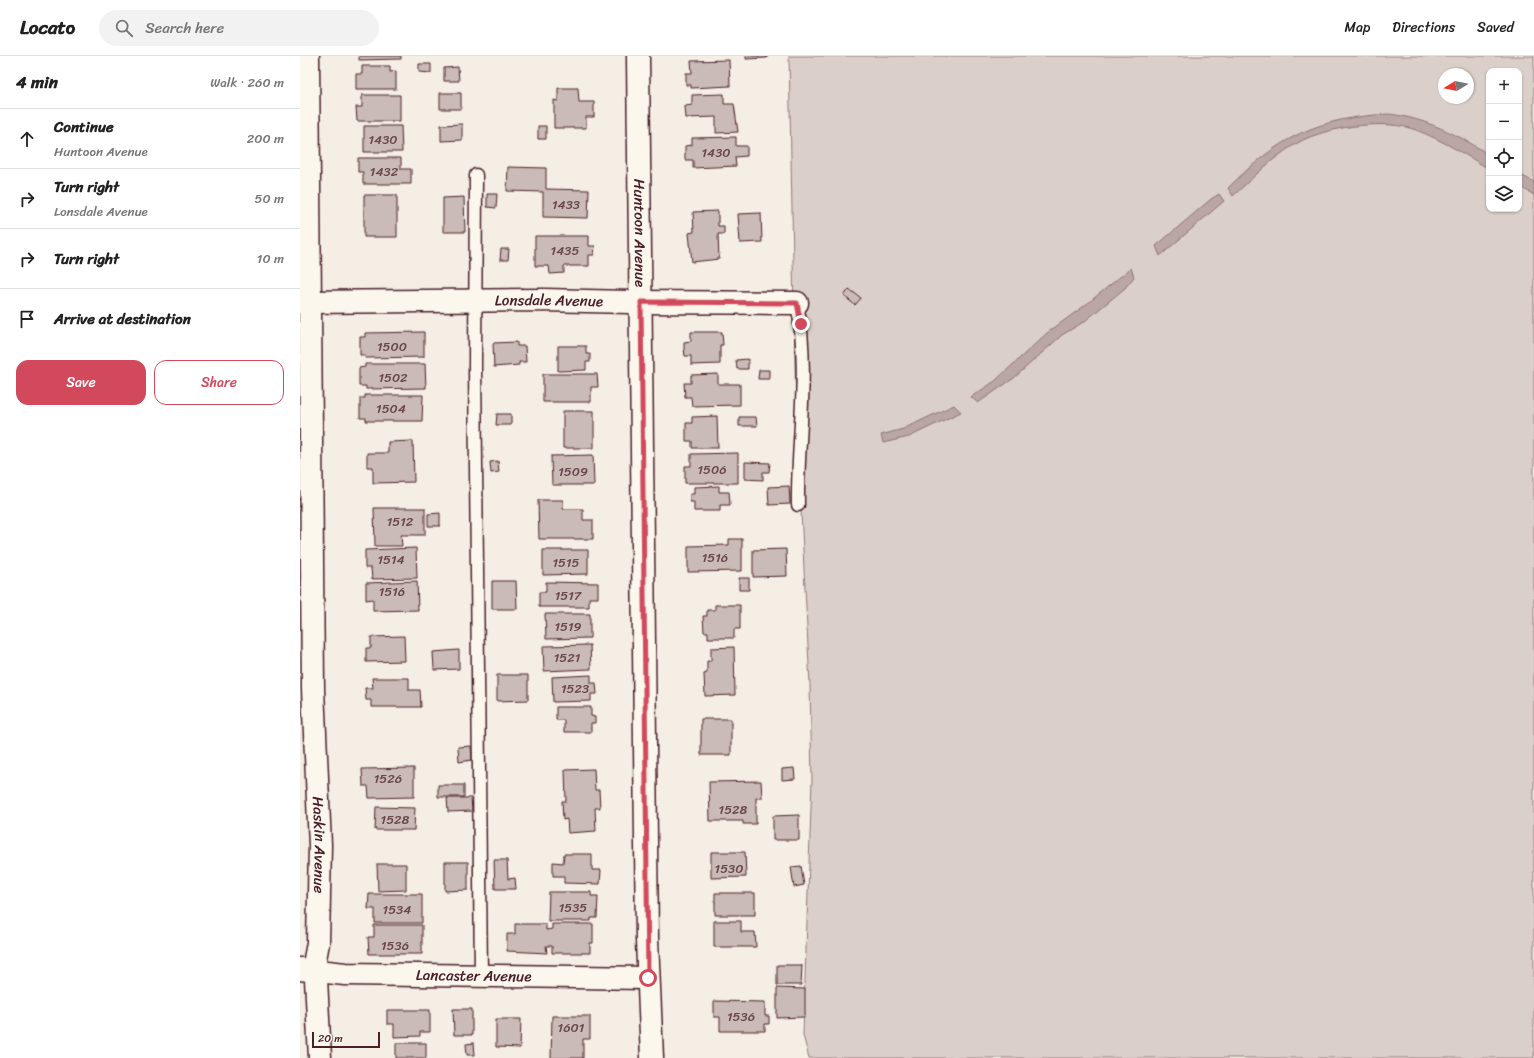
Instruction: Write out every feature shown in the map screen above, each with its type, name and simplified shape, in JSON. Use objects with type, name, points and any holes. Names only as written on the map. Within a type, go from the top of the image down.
[{"type":"street","name":"Haskin Avenue","points":[[308,56],[310,279],[305,302],[313,689],[320,845],[308,970],[320,1058]]},
{"type":"street","name":"Huntoon Avenue","points":[[638,56],[648,978],[652,1058]]},
{"type":"street","name":"Lonsdale Avenue","points":[[305,302],[475,300],[797,303]]},
{"type":"street","name":"Lancaster Avenue","points":[[308,970],[345,974],[648,978]]},
{"type":"lane","points":[[476,175],[475,300],[481,976]]},
{"type":"lane","points":[[797,303],[801,324],[803,355],[798,505]]},
{"type":"shaded area","points":[[789,56],[1534,56],[1534,1058],[809,1058],[803,1035],[812,780],[810,684],[796,415]]},
{"type":"shaded area","points":[[1389,114],[1402,116],[1441,128],[1486,153],[1486,167],[1463,153],[1416,130],[1390,125],[1360,126],[1317,134],[1305,139],[1276,157],[1233,196],[1228,188],[1264,155],[1300,133],[1340,120]]},
{"type":"shaded area","points":[[1522,176],[1534,182],[1534,195],[1522,188]]},
{"type":"shaded area","points":[[1219,194],[1224,201],[1160,256],[1156,246],[1211,199]]},
{"type":"shaded area","points":[[1131,268],[1134,277],[1125,288],[1085,321],[1062,335],[1014,378],[978,403],[971,397],[995,381],[1047,333],[1088,303]]},
{"type":"shaded area","points":[[954,405],[961,412],[909,437],[883,443],[881,435],[903,429]]},
{"type":"building","points":[[359,56],[401,56],[401,59],[359,60]]},
{"type":"building","points":[[746,56],[767,56],[767,58],[746,59]]},
{"type":"building","points":[[729,60],[730,86],[691,88],[691,85],[686,85],[686,73],[692,73],[691,61]]},
{"type":"building","points":[[419,64],[431,64],[431,73],[419,72]]},
{"type":"building","points":[[362,66],[390,66],[390,72],[396,71],[396,89],[356,89],[356,74],[362,74]]},
{"type":"building","points":[[458,67],[459,81],[444,81],[444,68]]},
{"type":"building","points":[[558,88],[578,88],[579,102],[594,102],[594,117],[586,117],[586,128],[554,128],[554,100],[558,101]]},
{"type":"building","points":[[440,93],[461,93],[461,109],[440,109]]},
{"type":"building","points":[[724,94],[724,104],[734,104],[738,132],[716,133],[716,117],[686,118],[685,106],[692,105],[692,95]]},
{"type":"building","points":[[362,95],[400,95],[400,121],[357,121],[356,107],[362,107]]},
{"type":"building","points":[[462,124],[462,140],[441,141],[441,125]]},
{"type":"building","points":[[364,126],[401,126],[402,152],[364,152]]},
{"type":"building","points":[[538,126],[546,126],[546,139],[538,139]]},
{"type":"building","points":[[736,137],[736,146],[747,146],[747,156],[735,157],[736,166],[693,168],[693,160],[685,160],[685,146],[692,145],[692,138]]},
{"type":"building","points":[[358,158],[401,158],[401,169],[411,169],[411,184],[363,184],[363,172],[358,172]]},
{"type":"building","points":[[508,167],[546,168],[546,189],[589,190],[588,218],[543,217],[543,192],[507,191]]},
{"type":"building","points":[[487,194],[497,194],[496,208],[487,207]]},
{"type":"building","points":[[364,195],[397,195],[397,237],[364,237]]},
{"type":"building","points":[[464,197],[465,232],[443,232],[443,198]]},
{"type":"building","points":[[718,211],[718,226],[724,226],[724,234],[718,234],[719,259],[692,262],[689,233],[694,232],[693,212]]},
{"type":"building","points":[[761,213],[762,242],[740,243],[738,214]]},
{"type":"building","points":[[535,236],[589,236],[589,246],[595,246],[594,255],[589,255],[589,266],[564,266],[564,273],[550,274],[549,266],[535,266]]},
{"type":"building","points":[[501,249],[509,249],[508,260],[500,260]]},
{"type":"building","points":[[849,289],[861,298],[855,305],[844,296]]},
{"type":"building","points":[[424,332],[424,357],[365,358],[365,355],[360,355],[360,337],[365,337],[365,333]]},
{"type":"building","points":[[691,332],[722,332],[723,345],[720,345],[720,364],[691,365],[691,356],[685,356],[684,342],[691,341]]},
{"type":"building","points":[[517,342],[517,346],[525,346],[526,362],[519,362],[519,365],[494,367],[493,343]]},
{"type":"building","points":[[558,346],[586,346],[586,354],[590,354],[590,362],[586,362],[586,370],[558,371]]},
{"type":"building","points":[[748,359],[748,369],[737,369],[736,360]]},
{"type":"building","points":[[365,364],[425,364],[426,388],[366,389],[366,386],[359,386],[359,368],[365,367]]},
{"type":"building","points":[[759,370],[769,370],[769,379],[758,379]]},
{"type":"building","points":[[543,374],[597,374],[598,387],[591,387],[591,402],[543,402]]},
{"type":"building","points":[[718,374],[718,384],[740,384],[740,405],[692,406],[691,397],[685,397],[684,383],[691,383],[691,375]]},
{"type":"building","points":[[365,395],[423,395],[422,421],[366,421],[366,418],[360,418],[360,398],[365,398]]},
{"type":"building","points":[[563,411],[594,411],[594,448],[563,448]]},
{"type":"building","points":[[497,414],[511,414],[511,425],[496,425]]},
{"type":"building","points":[[717,416],[718,448],[692,448],[692,441],[686,441],[686,423],[692,423],[692,417]]},
{"type":"building","points":[[739,417],[756,417],[757,426],[739,426]]},
{"type":"building","points":[[413,441],[414,482],[373,483],[373,467],[367,467],[367,453],[388,453],[388,442]]},
{"type":"building","points":[[738,453],[738,483],[685,483],[685,466],[691,466],[691,454]]},
{"type":"building","points":[[593,455],[594,485],[552,485],[551,456]]},
{"type":"building","points":[[498,461],[499,472],[491,473],[490,462]]},
{"type":"building","points":[[745,462],[770,463],[769,472],[763,472],[763,480],[745,479]]},
{"type":"building","points":[[719,486],[719,492],[729,492],[730,505],[720,505],[720,511],[694,511],[694,502],[690,502],[690,494],[694,494],[694,487]]},
{"type":"building","points":[[789,486],[790,504],[769,505],[768,487]]},
{"type":"building","points":[[538,500],[563,500],[563,509],[583,509],[583,520],[593,520],[593,539],[539,539]]},
{"type":"building","points":[[374,508],[425,508],[425,535],[401,535],[402,546],[375,546]]},
{"type":"building","points":[[440,513],[440,526],[428,526],[428,514]]},
{"type":"building","points":[[729,539],[742,539],[742,571],[688,572],[688,546],[729,545]]},
{"type":"building","points":[[416,548],[417,578],[372,579],[371,568],[365,568],[365,550]]},
{"type":"building","points":[[786,549],[787,576],[753,577],[753,550]]},
{"type":"building","points":[[543,550],[588,550],[588,574],[543,575]]},
{"type":"building","points":[[739,578],[749,578],[749,590],[739,590]]},
{"type":"building","points":[[417,581],[418,610],[373,611],[373,599],[366,600],[366,583]]},
{"type":"building","points":[[492,581],[516,581],[517,609],[492,609]]},
{"type":"building","points":[[546,582],[598,583],[598,598],[589,598],[589,607],[539,607],[539,592],[546,592]]},
{"type":"building","points":[[715,605],[740,605],[740,629],[734,629],[734,638],[708,638],[708,632],[704,632],[703,616],[707,616],[707,610],[715,610]]},
{"type":"building","points":[[545,614],[590,614],[590,638],[546,639]]},
{"type":"building","points":[[404,636],[405,661],[366,662],[366,648],[371,648],[371,637]]},
{"type":"building","points":[[590,645],[591,669],[544,671],[543,646]]},
{"type":"building","points":[[734,647],[735,695],[705,696],[704,674],[707,673],[707,661],[711,661],[711,648]]},
{"type":"building","points":[[459,650],[459,669],[434,670],[433,652]]},
{"type":"building","points":[[497,675],[528,675],[528,700],[497,701]]},
{"type":"building","points":[[591,675],[591,683],[596,683],[597,694],[591,694],[591,701],[553,702],[552,677]]},
{"type":"building","points":[[372,678],[409,678],[409,690],[420,690],[421,707],[371,707],[371,700],[366,700],[365,688],[373,688]]},
{"type":"building","points":[[556,707],[591,707],[591,716],[595,717],[595,723],[591,723],[591,732],[564,732],[564,720],[556,720]]},
{"type":"building","points":[[701,719],[731,719],[731,755],[701,755]]},
{"type":"building","points":[[471,746],[472,760],[459,762],[458,747]]},
{"type":"building","points":[[414,768],[414,797],[369,798],[368,786],[363,786],[362,769]]},
{"type":"building","points":[[794,768],[795,779],[782,780],[782,769]]},
{"type":"building","points":[[594,769],[595,790],[599,790],[600,808],[595,808],[596,831],[568,833],[567,819],[563,820],[562,801],[566,801],[565,770]]},
{"type":"building","points":[[761,781],[762,798],[756,798],[756,824],[743,824],[743,821],[710,821],[709,782]]},
{"type":"building","points":[[438,785],[464,785],[464,797],[438,797]]},
{"type":"building","points":[[447,798],[471,798],[472,811],[448,812]]},
{"type":"building","points":[[376,807],[415,808],[414,830],[375,830]]},
{"type":"building","points":[[799,815],[799,840],[773,840],[773,816]]},
{"type":"building","points":[[711,852],[745,852],[746,877],[711,878]]},
{"type":"building","points":[[564,854],[592,854],[592,870],[601,870],[600,884],[564,883],[564,876],[553,876],[553,862],[563,863]]},
{"type":"building","points":[[494,860],[507,860],[508,879],[515,878],[516,889],[495,889]]},
{"type":"building","points":[[445,862],[468,862],[468,890],[445,891]]},
{"type":"building","points":[[377,864],[406,864],[406,890],[378,891]]},
{"type":"building","points":[[801,866],[804,885],[794,887],[791,867]]},
{"type":"building","points":[[549,892],[591,892],[591,896],[598,896],[597,918],[591,918],[591,921],[548,921]]},
{"type":"building","points":[[715,893],[755,893],[755,915],[715,915]]},
{"type":"building","points":[[369,894],[422,894],[422,923],[375,923],[375,909],[368,909]]},
{"type":"building","points":[[714,921],[741,921],[741,932],[755,932],[756,947],[714,947]]},
{"type":"building","points":[[515,924],[546,924],[546,930],[552,929],[552,924],[593,924],[593,943],[590,943],[590,953],[552,953],[552,946],[546,946],[547,953],[507,951],[507,934],[515,934]]},
{"type":"building","points":[[374,925],[422,925],[422,954],[369,954],[368,937],[374,937]]},
{"type":"building","points":[[777,965],[802,965],[801,985],[777,985]]},
{"type":"building","points":[[777,988],[805,989],[805,1017],[777,1018]]},
{"type":"building","points":[[714,1001],[765,1002],[765,1016],[769,1016],[769,1024],[765,1024],[765,1031],[720,1031],[720,1017],[714,1017]]},
{"type":"building","points":[[453,1009],[472,1009],[472,1035],[454,1035]]},
{"type":"building","points":[[387,1010],[430,1010],[430,1032],[420,1032],[420,1036],[394,1037],[394,1024],[387,1024]]},
{"type":"building","points":[[552,1016],[590,1016],[590,1039],[583,1039],[583,1058],[551,1058]]},
{"type":"building","points":[[496,1019],[521,1019],[520,1048],[496,1047]]},
{"type":"building","points":[[396,1043],[426,1043],[426,1058],[396,1058]]},
{"type":"building","points":[[474,1043],[475,1055],[467,1055],[466,1044]]},
{"type":"route","points":[[648,978],[641,302],[797,303],[801,324]]}]
